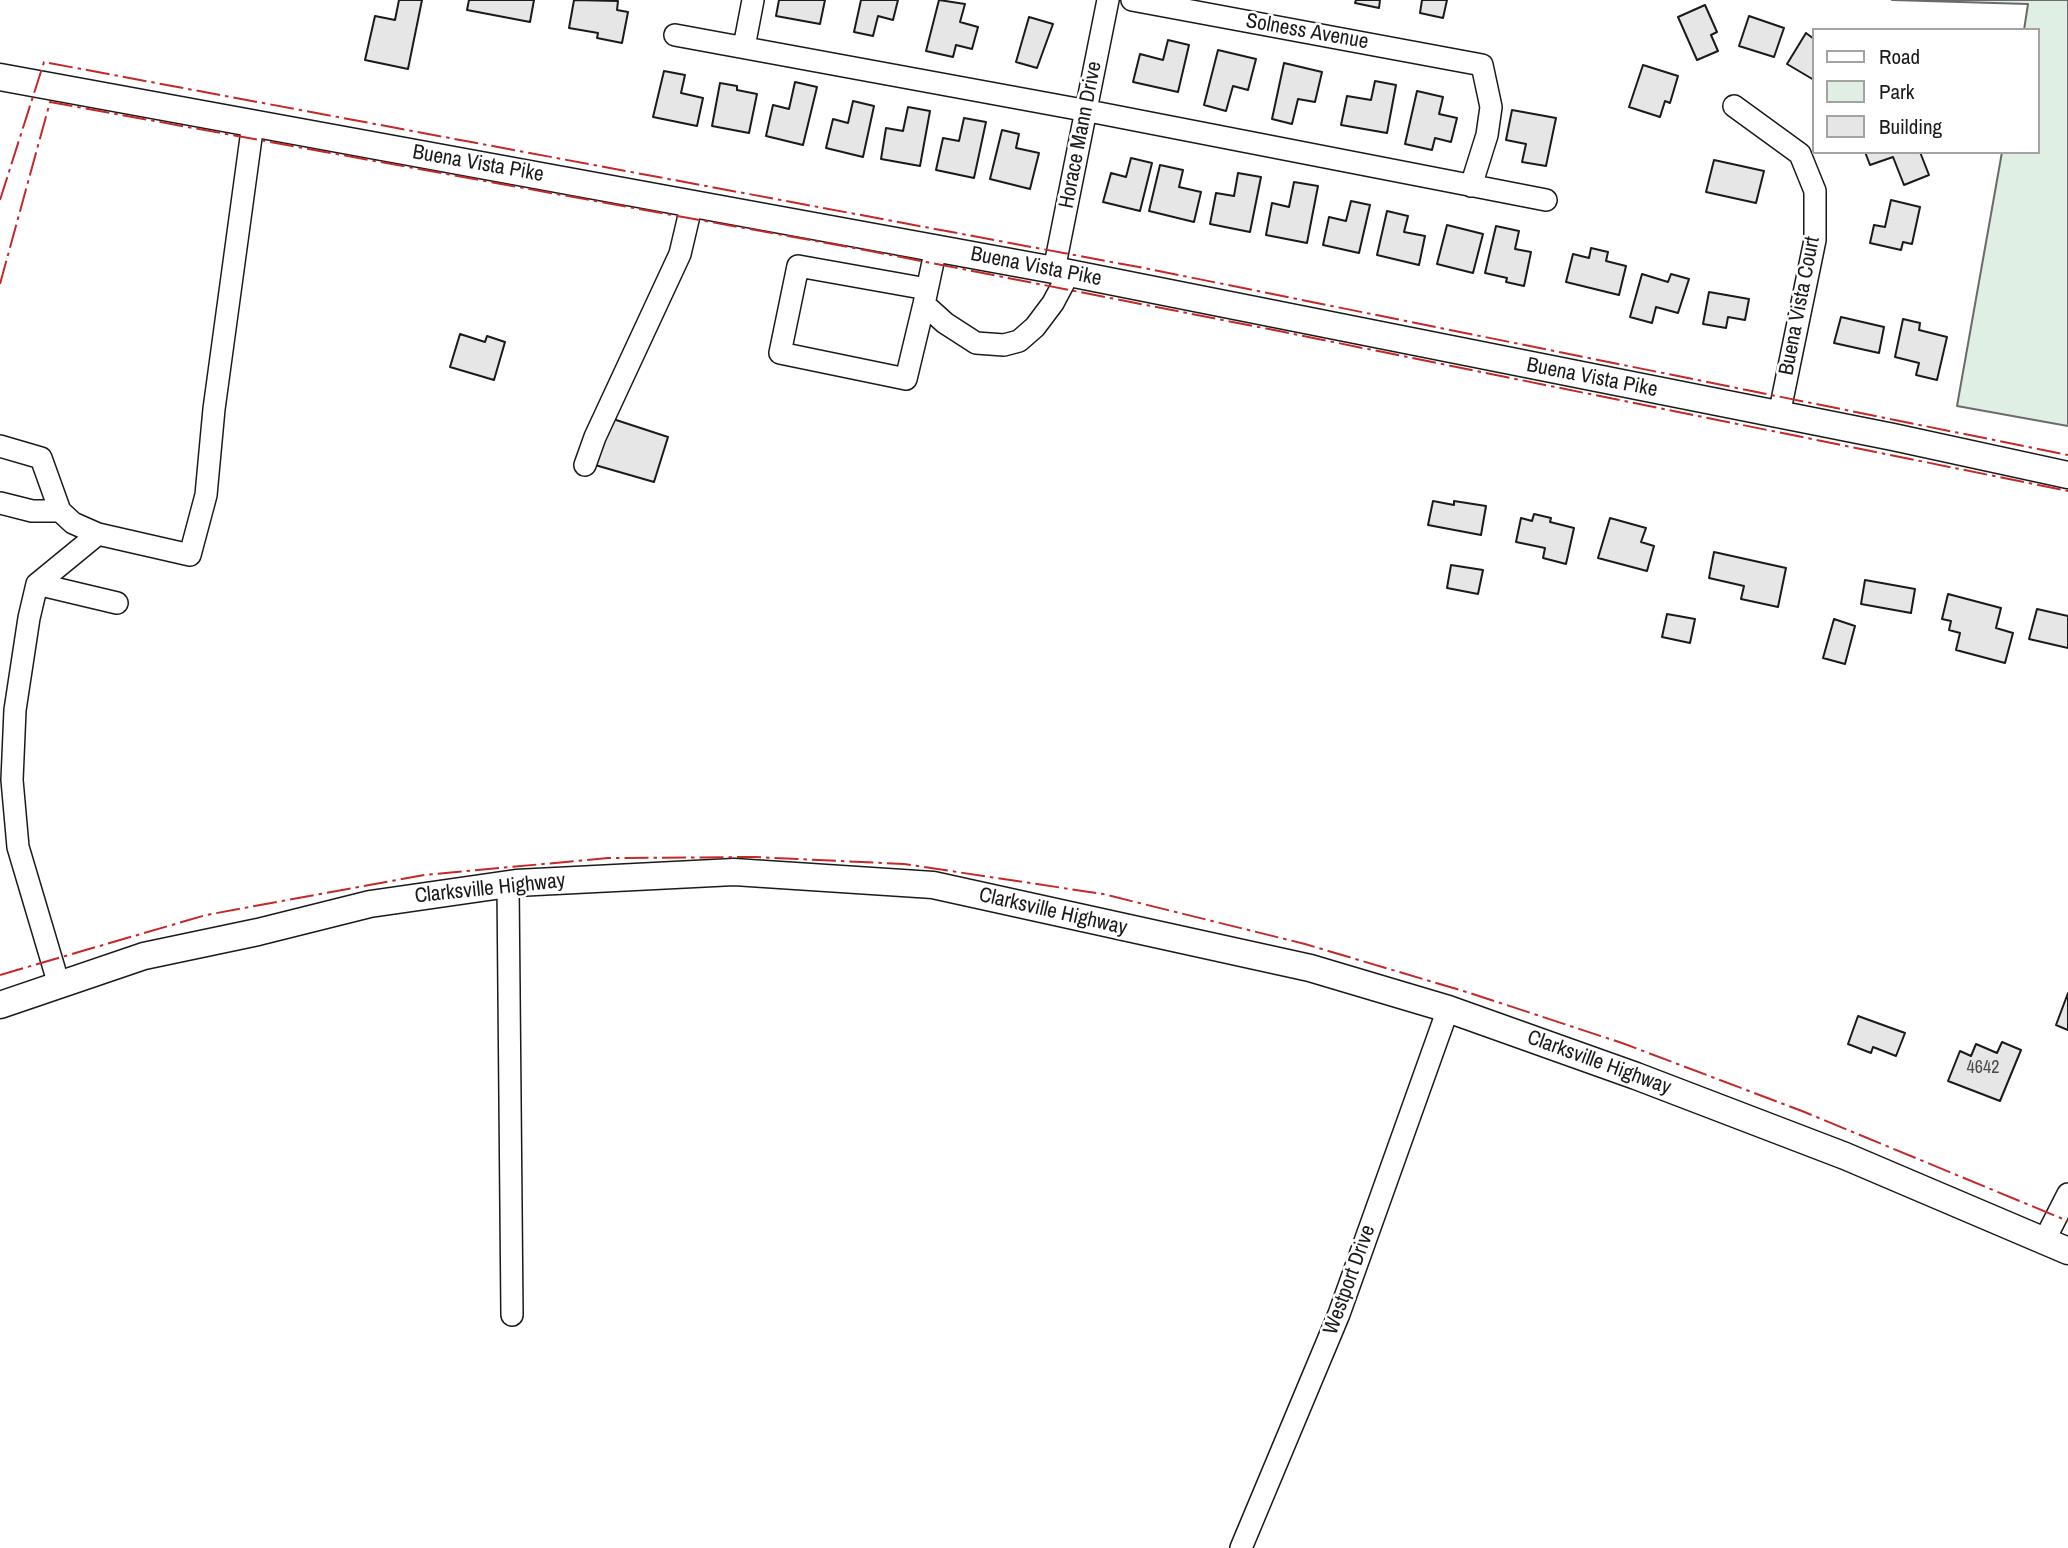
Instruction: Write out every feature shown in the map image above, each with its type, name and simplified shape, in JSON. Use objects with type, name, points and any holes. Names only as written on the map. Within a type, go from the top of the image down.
[{"type":"main road","name":"Buena Vista Pike","points":[[0,76],[1062,271],[2068,475]]},
{"type":"main road","name":"Clarksville Highway","points":[[0,1005],[145,956],[370,904],[508,884],[734,872],[933,885],[1310,968],[1448,1009],[1845,1156],[2068,1251]]},
{"type":"street","points":[[744,47],[753,0]]},
{"type":"street","name":"Horace Mann Drive","points":[[925,296],[945,323],[976,343],[1004,345],[1019,341],[1035,327],[1053,303],[1062,271],[1086,111],[1108,0]]},
{"type":"street","name":"Solness Avenue","points":[[1132,0],[1482,65],[1491,107],[1487,135],[1471,186]]},
{"type":"street","points":[[675,34],[1546,200]]},
{"type":"street","name":"Buena Vista Court","points":[[1734,106],[1800,154],[1815,191],[1815,240],[1779,415]]},
{"type":"street","points":[[0,446],[41,457],[60,511],[73,523],[98,534],[190,555],[206,495],[214,409],[253,123]]},
{"type":"street","points":[[586,465],[595,437],[680,254],[692,203]]},
{"type":"street","points":[[925,296],[798,266],[780,353],[906,379],[936,248]]},
{"type":"street","points":[[0,503],[32,511],[60,511]]},
{"type":"street","points":[[59,985],[18,847],[12,780],[15,710],[37,584],[98,534]]},
{"type":"street","points":[[37,584],[117,603]]},
{"type":"street","points":[[508,884],[512,1315]]},
{"type":"street","name":"Westport Drive","points":[[1241,1548],[1339,1314],[1448,1009]]},
{"type":"street","points":[[2044,1241],[2068,1194]]},
{"type":"green space","points":[[1892,0],[2068,0],[2068,426],[1957,406],[2002,154],[2040,154],[2040,28],[2024,28],[2028,4]]},
{"type":"building","points":[[399,0],[422,0],[408,69],[365,60],[375,16],[395,20]]},
{"type":"building","points":[[469,0],[534,0],[530,22],[467,10]]},
{"type":"building","points":[[574,0],[618,1],[617,10],[628,12],[622,43],[597,38],[598,33],[569,28]]},
{"type":"building","points":[[779,0],[825,0],[820,24],[776,16]]},
{"type":"building","points":[[861,0],[898,0],[893,20],[878,16],[873,36],[854,32]]},
{"type":"building","points":[[939,0],[965,4],[960,22],[978,27],[972,49],[956,45],[953,57],[926,51]]},
{"type":"building","points":[[1356,0],[1380,0],[1379,8],[1355,3]]},
{"type":"building","points":[[1422,0],[1447,0],[1443,18],[1420,13]]},
{"type":"building","points":[[1705,5],[1717,32],[1711,35],[1718,51],[1697,60],[1678,17]]},
{"type":"building","points":[[1749,16],[1784,28],[1774,57],[1739,46]]},
{"type":"building","points":[[1029,17],[1053,24],[1037,68],[1016,62]]},
{"type":"building","points":[[1806,33],[1812,38],[1812,79],[1787,64]]},
{"type":"building","points":[[1168,40],[1189,45],[1178,92],[1133,82],[1140,54],[1163,60]]},
{"type":"building","points":[[1218,50],[1256,59],[1248,90],[1233,86],[1226,111],[1204,105]]},
{"type":"building","points":[[1284,63],[1322,72],[1315,102],[1298,99],[1292,124],[1272,119]]},
{"type":"building","points":[[1643,65],[1678,76],[1670,103],[1665,101],[1660,117],[1629,107]]},
{"type":"building","points":[[664,71],[685,75],[681,93],[703,98],[697,126],[653,117]]},
{"type":"building","points":[[1375,81],[1396,85],[1387,133],[1341,125],[1347,96],[1371,100]]},
{"type":"building","points":[[795,82],[817,87],[803,145],[766,136],[773,105],[789,109]]},
{"type":"building","points":[[720,83],[757,94],[749,133],[712,126]]},
{"type":"building","points":[[1417,91],[1443,97],[1439,114],[1457,118],[1451,142],[1435,138],[1432,150],[1405,144]]},
{"type":"building","points":[[853,101],[874,106],[863,157],[826,148],[833,119],[848,123]]},
{"type":"building","points":[[908,107],[930,111],[920,166],[881,159],[886,128],[903,131]]},
{"type":"building","points":[[1512,110],[1556,118],[1546,166],[1522,162],[1526,144],[1506,140]]},
{"type":"building","points":[[964,118],[986,122],[974,178],[936,170],[943,138],[959,141]]},
{"type":"building","points":[[1002,130],[1019,134],[1016,148],[1039,153],[1030,189],[990,179]]},
{"type":"building","points":[[1866,154],[1921,154],[1929,175],[1904,185],[1893,157],[1870,165]]},
{"type":"building","points":[[1131,158],[1152,163],[1140,211],[1103,202],[1111,173],[1126,177]]},
{"type":"building","points":[[1714,160],[1764,171],[1756,203],[1706,192]]},
{"type":"building","points":[[1160,165],[1183,170],[1179,187],[1201,192],[1194,222],[1149,211]]},
{"type":"building","points":[[1238,173],[1261,177],[1250,232],[1210,224],[1216,193],[1234,196]]},
{"type":"building","points":[[1294,182],[1318,186],[1307,243],[1266,235],[1272,203],[1289,207]]},
{"type":"building","points":[[1891,200],[1920,207],[1912,244],[1903,242],[1901,250],[1870,243],[1874,225],[1885,227]]},
{"type":"building","points":[[1351,201],[1370,205],[1359,253],[1323,245],[1329,217],[1346,221]]},
{"type":"building","points":[[1387,211],[1408,216],[1404,232],[1425,236],[1419,265],[1377,255]]},
{"type":"building","points":[[1447,225],[1483,234],[1473,273],[1437,264]]},
{"type":"building","points":[[1496,226],[1519,231],[1515,249],[1531,252],[1524,286],[1506,282],[1507,278],[1485,273]]},
{"type":"building","points":[[1591,248],[1608,252],[1606,261],[1626,266],[1619,295],[1566,282],[1573,254],[1589,258]]},
{"type":"building","points":[[1642,274],[1668,282],[1671,274],[1689,279],[1678,313],[1656,307],[1652,323],[1630,317]]},
{"type":"building","points":[[1709,292],[1749,299],[1745,320],[1728,317],[1726,328],[1703,324]]},
{"type":"building","points":[[1841,317],[1884,327],[1879,353],[1834,343]]},
{"type":"building","points":[[1903,319],[1920,323],[1919,330],[1947,337],[1937,380],[1916,375],[1919,363],[1895,357]]},
{"type":"building","points":[[460,334],[485,342],[487,336],[505,342],[494,380],[450,367]]},
{"type":"building","points":[[610,418],[668,437],[654,482],[595,465]]},
{"type":"building","points":[[1433,501],[1486,506],[1481,535],[1428,525]]},
{"type":"building","points":[[1534,514],[1551,518],[1550,522],[1574,528],[1566,564],[1543,558],[1545,548],[1516,542],[1521,518],[1532,521]]},
{"type":"building","points":[[1610,518],[1646,528],[1641,542],[1654,546],[1647,571],[1598,558]]},
{"type":"building","points":[[1714,552],[1786,568],[1778,607],[1741,599],[1744,586],[1709,578]]},
{"type":"building","points":[[1451,565],[1483,570],[1478,594],[1447,588]]},
{"type":"building","points":[[1865,580],[1915,589],[1911,613],[1861,604]]},
{"type":"building","points":[[1948,594],[2001,608],[1996,628],[2013,633],[2005,663],[1956,650],[1960,633],[1949,630],[1951,621],[1942,619]]},
{"type":"building","points":[[2037,609],[2068,616],[2068,648],[2029,639]]},
{"type":"building","points":[[1667,614],[1695,619],[1690,643],[1662,637]]},
{"type":"building","points":[[1834,619],[1855,626],[1845,664],[1823,658]]},
{"type":"building","points":[[2068,993],[2068,1030],[2056,1025]]},
{"type":"building","points":[[1858,1016],[1905,1033],[1896,1056],[1873,1047],[1871,1053],[1848,1044]]},
{"type":"building","points":[[2002,1042],[2021,1050],[2000,1101],[1948,1081],[1960,1051],[1971,1056],[1976,1044],[1997,1053]]},
{"type":"power","points":[[0,200],[44,62],[1149,269],[2068,455]]},
{"type":"power","points":[[0,284],[50,102],[865,250],[2068,491]]},
{"type":"power","points":[[0,975],[206,915],[424,875],[608,858],[755,857],[904,864],[1103,894],[1305,944],[1470,993],[1622,1043],[1802,1111],[2068,1221]]}]
